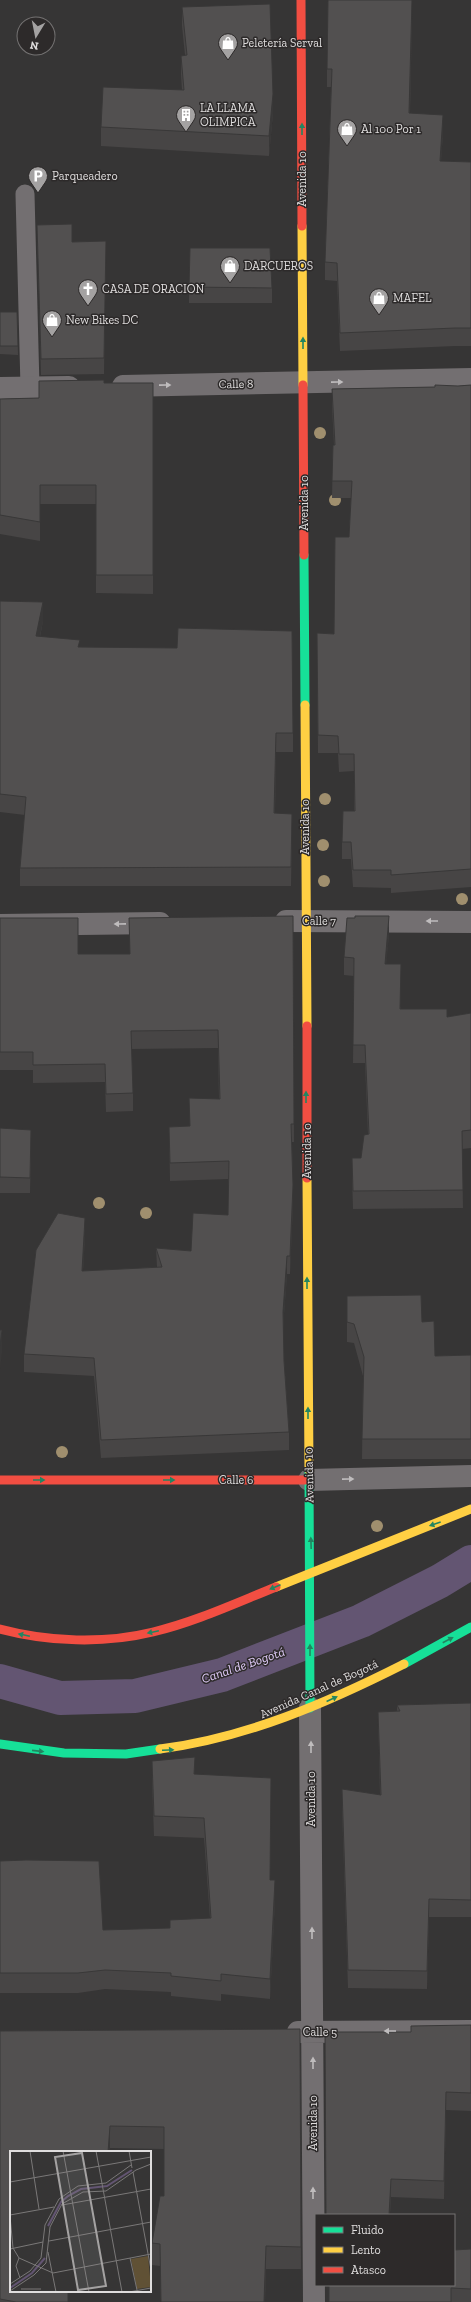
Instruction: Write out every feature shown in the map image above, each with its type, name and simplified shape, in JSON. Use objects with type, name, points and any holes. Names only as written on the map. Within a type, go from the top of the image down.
[{"type":"street","name":"Avenida 10","points":[[301,0],[305,921],[311,1572],[310,1699],[314,2302]]},
{"type":"street","name":"Calle 8","points":[[0,388],[471,379]]},
{"type":"street","name":"Calle 7","points":[[266,922],[471,922]]},
{"type":"street","points":[[0,925],[180,923]]},
{"type":"street","name":"Calle 6","points":[[0,1480],[309,1480],[471,1476]]},
{"type":"street","points":[[0,1629],[27,1636],[97,1640],[153,1632],[214,1612],[471,1509]]},
{"type":"street","name":"Avenida Canal de Bogotá","points":[[0,1744],[24,1749],[63,1753],[107,1754],[177,1749],[253,1730],[310,1699],[386,1673],[471,1627]]},
{"type":"street","name":"Calle 5","points":[[281,2032],[471,2031]]},
{"type":"lane","points":[[25,194],[30,387]]},
{"type":"building","points":[[328,0],[412,0],[409,113],[443,115],[440,161],[471,162],[471,328],[340,333],[337,263],[325,262],[332,69],[327,69]]},
{"type":"building","points":[[270,4],[273,94],[269,136],[101,127],[103,87],[184,90],[181,56],[187,55],[182,7]]},
{"type":"building","points":[[72,224],[72,242],[106,241],[104,358],[41,359],[37,225]]},
{"type":"building","points":[[190,248],[270,248],[272,288],[189,287]]},
{"type":"building","points":[[0,312],[17,312],[18,346],[0,346]]},
{"type":"building","points":[[104,380],[104,383],[153,383],[153,575],[96,575],[96,485],[40,485],[40,522],[0,515],[0,399],[39,398],[39,381]]},
{"type":"building","points":[[435,385],[471,385],[471,869],[391,875],[391,870],[353,870],[351,842],[342,842],[343,811],[355,811],[354,754],[339,754],[338,736],[318,735],[317,633],[334,634],[335,537],[349,537],[352,481],[332,481],[333,445],[335,445],[332,389],[435,387]]},
{"type":"building","points":[[0,601],[43,602],[36,636],[80,640],[78,647],[177,648],[178,628],[292,631],[293,733],[276,733],[274,813],[292,814],[291,867],[20,868],[26,797],[0,794]]},
{"type":"building","points":[[293,916],[294,1124],[291,1124],[293,1185],[290,1256],[287,1256],[283,1312],[284,1361],[289,1432],[101,1440],[94,1358],[24,1354],[36,1250],[58,1213],[85,1218],[82,1271],[162,1267],[156,1248],[191,1251],[193,1213],[228,1215],[229,1161],[170,1163],[169,1127],[190,1126],[189,1098],[220,1099],[218,1030],[131,1031],[133,1093],[106,1094],[105,1064],[33,1065],[33,1052],[0,1052],[0,918],[78,918],[78,954],[130,954],[129,918]]},
{"type":"building","points":[[355,916],[389,916],[385,964],[401,964],[400,1009],[447,1009],[447,1017],[471,1013],[471,1130],[462,1131],[463,1190],[353,1191],[352,1158],[361,1158],[364,1135],[369,1134],[365,1045],[353,1045],[354,958],[344,957],[347,918],[355,918]]},
{"type":"building","points":[[0,1128],[31,1130],[30,1178],[0,1177]]},
{"type":"building","points":[[421,1295],[422,1322],[434,1321],[435,1356],[471,1355],[471,1439],[362,1439],[364,1357],[354,1324],[347,1322],[347,1296]]},
{"type":"building","points":[[0,1330],[2,1330],[0,1346]]},
{"type":"building","points":[[471,1703],[471,1900],[429,1899],[427,1971],[348,1970],[342,1789],[381,1795],[378,1712],[400,1711],[397,1705]]},
{"type":"building","points":[[195,1757],[194,1774],[271,1778],[270,1880],[275,1880],[270,1979],[221,1974],[221,1981],[171,1976],[171,1973],[105,1970],[78,1973],[0,1973],[0,1861],[99,1861],[103,1930],[170,1928],[170,1920],[211,1918],[204,1818],[154,1816],[152,1761]]},
{"type":"building","points":[[471,2025],[471,2093],[446,2092],[444,2181],[391,2179],[389,2214],[326,2214],[325,2032],[411,2032],[411,2026]]},
{"type":"building","points":[[300,2029],[301,2247],[266,2246],[264,2302],[161,2302],[160,2244],[152,2243],[160,2196],[164,2196],[164,2127],[110,2126],[108,2151],[10,2151],[10,2292],[68,2292],[68,2302],[16,2302],[0,2299],[0,2031]]},
{"type":"building","points":[[471,2249],[471,2289],[451,2288],[451,2302],[329,2302],[329,2286],[455,2286],[455,2250]]},
{"type":"waterway","name":"Canal de Bogotá","points":[[0,1681],[60,1698],[135,1696],[222,1675],[361,1621],[440,1581],[471,1562]]},
{"type":"traffic: fast","points":[[304,555],[305,705]]},
{"type":"traffic: fast","points":[[309,1470],[310,1708]]},
{"type":"traffic: fast","points":[[404,1664],[471,1627]]},
{"type":"traffic: fast","points":[[0,1744],[64,1753],[126,1754],[160,1749]]},
{"type":"traffic: slow","points":[[302,226],[303,385]]},
{"type":"traffic: slow","points":[[305,705],[307,1026]]},
{"type":"traffic: slow","points":[[307,1178],[309,1470]]},
{"type":"traffic: slow","points":[[276,1587],[471,1509]]},
{"type":"traffic: slow","points":[[160,1749],[224,1737],[255,1728],[316,1705],[404,1664]]},
{"type":"traffic: jam","points":[[301,0],[302,226]]},
{"type":"traffic: jam","points":[[303,385],[304,555]]},
{"type":"traffic: jam","points":[[307,1026],[307,1178]]},
{"type":"traffic: jam","points":[[0,1480],[309,1480]]},
{"type":"traffic: jam","points":[[0,1629],[38,1637],[76,1640],[96,1640],[134,1636],[184,1623],[276,1587]]},
{"type":"place","name":"Peletería Serval","points":[[228,60]]},
{"type":"place","name":"LA LLAMA OLIMPICA","points":[[186,132]]},
{"type":"place","name":"Al 100 Por 1","points":[[347,146]]},
{"type":"place","name":"Parqueadero","points":[[38,193]]},
{"type":"place","name":"DARCUEROS","points":[[230,283]]},
{"type":"place","name":"CASA DE ORACION","points":[[88,306]]},
{"type":"place","name":"MAFEL","points":[[379,315]]},
{"type":"place","name":"New Bikes DC","points":[[52,337]]}]
